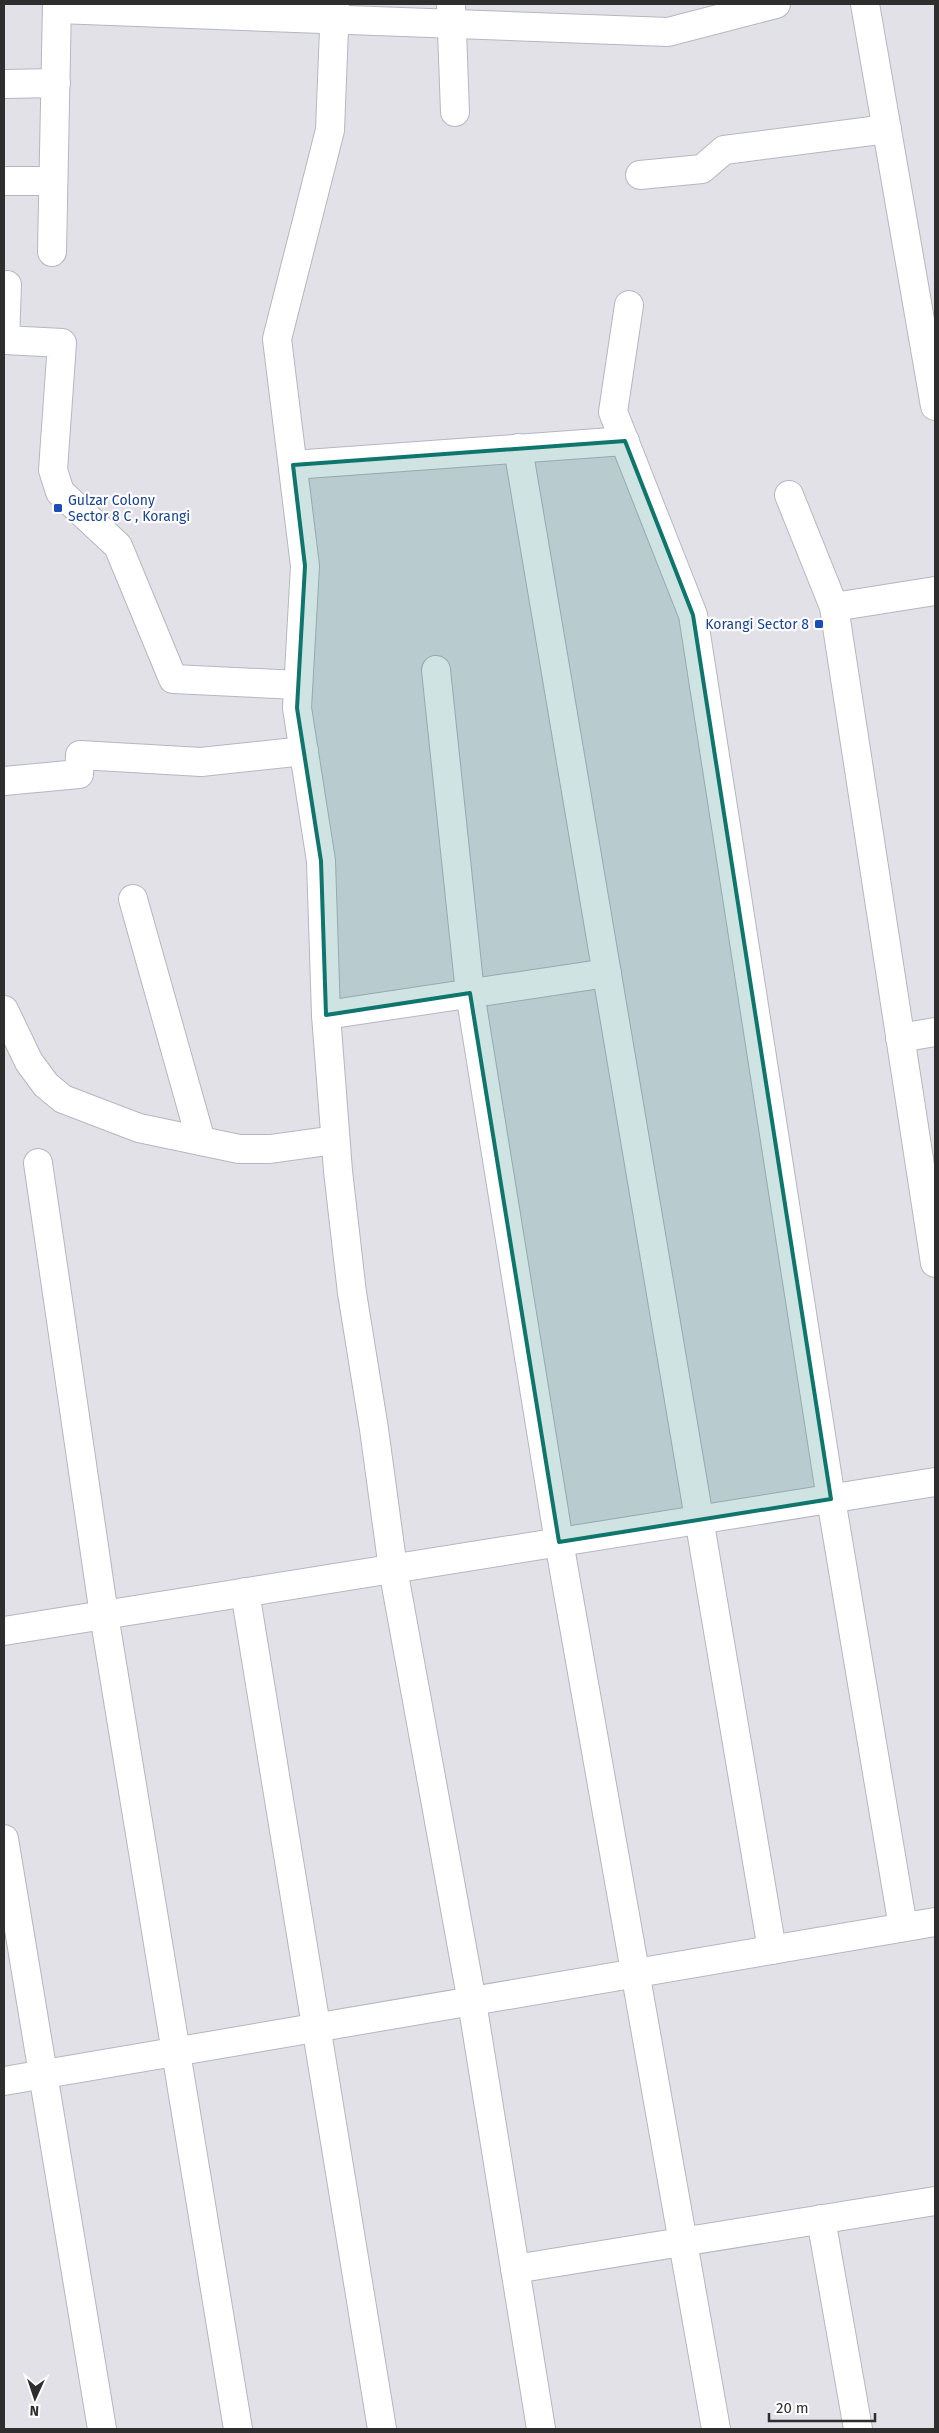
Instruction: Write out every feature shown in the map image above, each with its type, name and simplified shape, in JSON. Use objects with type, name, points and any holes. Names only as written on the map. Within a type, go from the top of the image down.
[{"type":"street","points":[[52,252],[58,6],[452,14],[668,32],[776,4]]},
{"type":"street","points":[[865,4],[887,129],[929,328],[935,406]]},
{"type":"street","points":[[335,11],[330,130],[277,339],[305,566],[297,708],[321,861],[326,1015],[335,1140],[352,1293],[374,1429],[393,1569],[472,2002],[541,2429]]},
{"type":"street","points":[[452,14],[455,112]]},
{"type":"street","points":[[4,84],[56,83]]},
{"type":"street","points":[[640,176],[702,169],[724,150],[887,129]]},
{"type":"street","points":[[4,181],[53,181]]},
{"type":"street","points":[[8,285],[5,340],[62,343],[53,470],[60,492],[118,546],[173,679],[298,685]]},
{"type":"street","points":[[628,305],[613,412],[693,615],[831,1499],[903,1927]]},
{"type":"street","points":[[293,465],[625,441]]},
{"type":"street","points":[[518,448],[772,1950]]},
{"type":"street","points":[[789,495],[834,607],[935,1263]]},
{"type":"street","points":[[834,607],[935,591]]},
{"type":"street","points":[[436,670],[470,993],[559,1542],[716,2429]]},
{"type":"street","points":[[4,782],[79,774],[80,755],[201,762],[304,751]]},
{"type":"street","points":[[133,899],[201,1141]]},
{"type":"street","points":[[326,1015],[607,973]]},
{"type":"street","points":[[4,1010],[29,1062],[46,1085],[63,1099],[140,1128],[238,1149],[270,1149],[335,1140]]},
{"type":"street","points":[[900,1038],[935,1032]]},
{"type":"street","points":[[38,1163],[104,1615],[238,2429]]},
{"type":"street","points":[[4,1631],[935,1482]]},
{"type":"street","points":[[245,1592],[382,2429]]},
{"type":"street","points":[[4,1839],[102,2429]]},
{"type":"street","points":[[4,2081],[935,1922]]},
{"type":"street","points":[[515,2269],[935,2201]]},
{"type":"street","points":[[821,2219],[858,2429]]},
{"type":"highlighted area","points":[[625,441],[693,615],[831,1499],[559,1542],[470,993],[326,1015],[321,861],[297,708],[305,566],[293,465]]},
{"type":"shaded area","points":[[4,4],[935,4],[935,2429],[4,2429]]},
{"type":"place","name":"Gulzar Colony Sector 8 C , Korangi","points":[[58,508]]},
{"type":"place","name":"Korangi Sector 8","points":[[819,624]]}]
